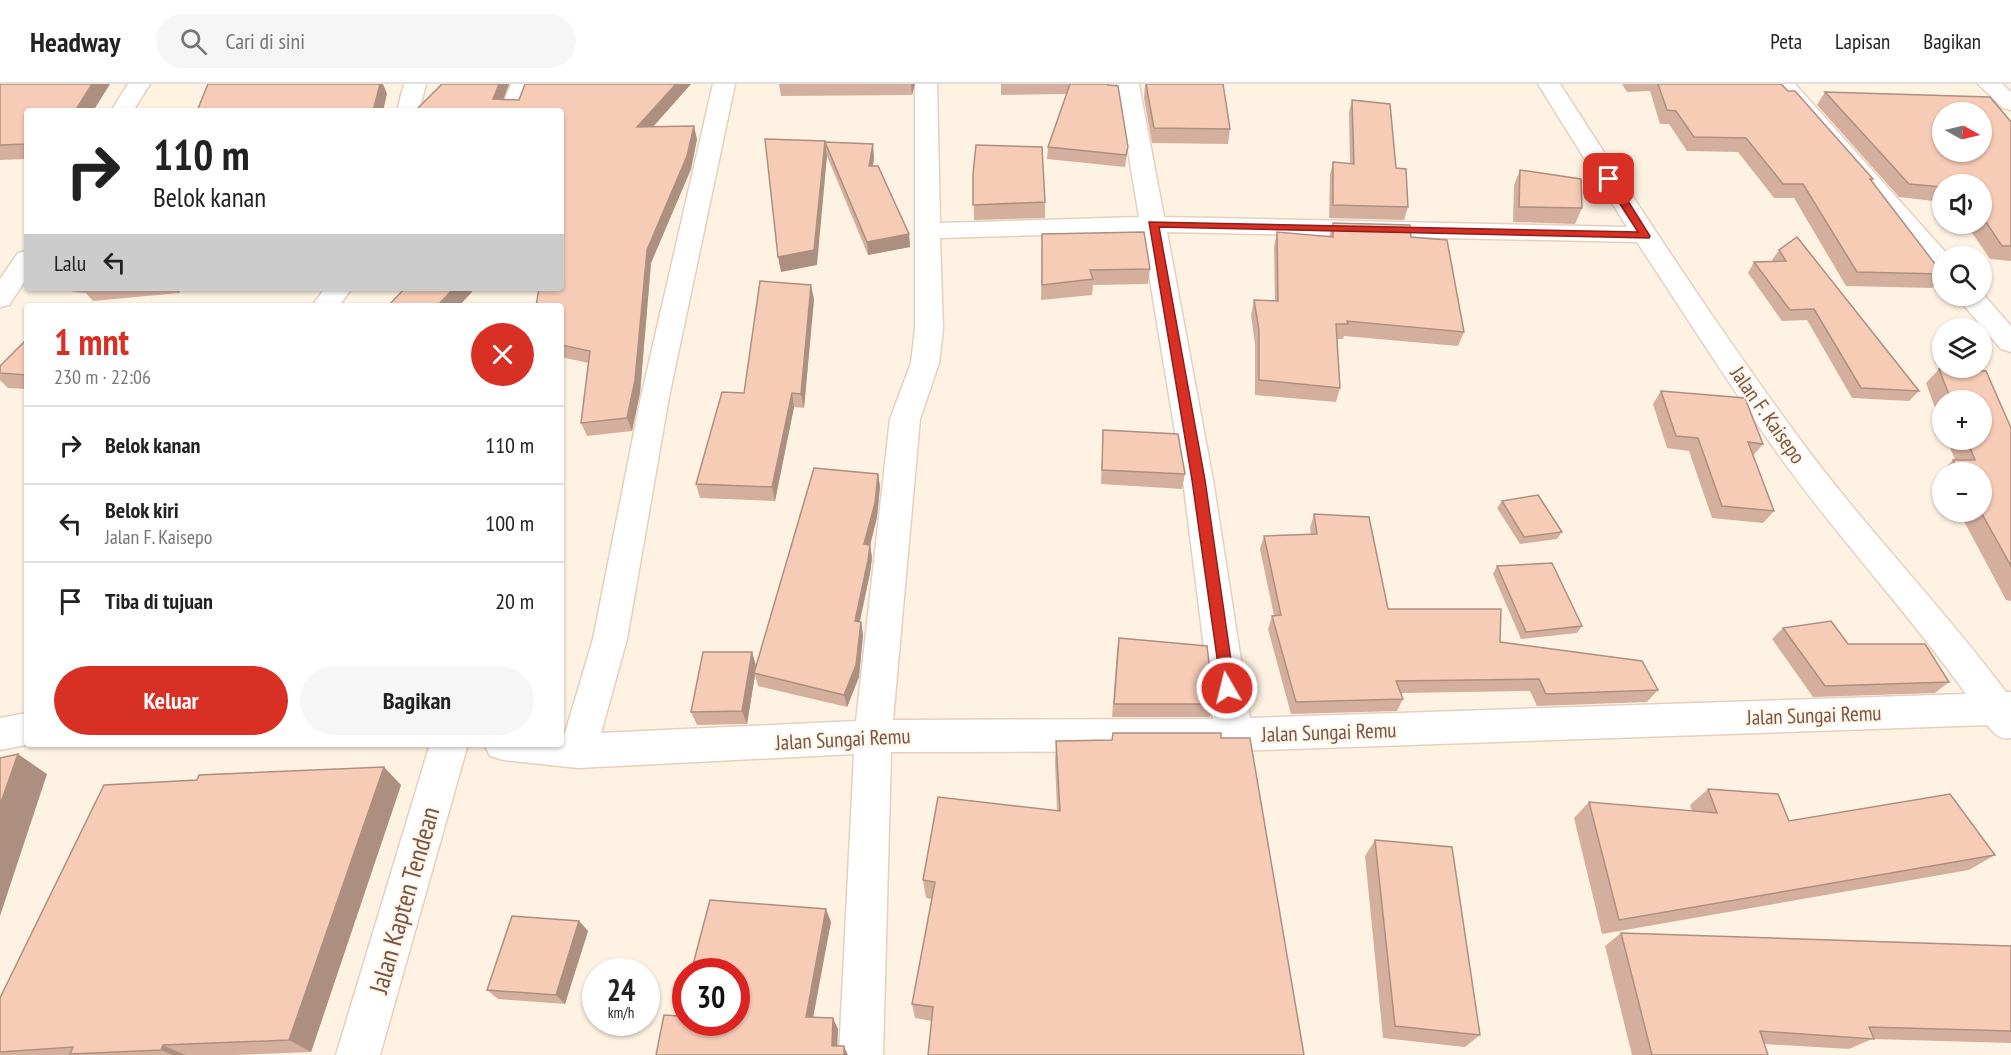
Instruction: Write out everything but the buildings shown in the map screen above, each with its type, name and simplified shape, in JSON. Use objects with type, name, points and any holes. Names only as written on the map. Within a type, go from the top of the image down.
[{"type":"street","points":[[124,108],[140,84]]},
{"type":"street","points":[[409,108],[415,84]]},
{"type":"street","points":[[512,108],[522,84]]},
{"type":"street","points":[[578,751],[610,639],[656,396],[724,84]]},
{"type":"street","points":[[861,1055],[873,737],[905,419],[925,363],[929,329],[926,84]]},
{"type":"street","points":[[1128,84],[1198,480],[1234,735]]},
{"type":"street","name":"Jalan F. Kaisepo","points":[[1549,84],[1645,236],[1789,447],[1868,548],[2006,715]]},
{"type":"street","points":[[1783,84],[1932,253]]},
{"type":"street","points":[[1989,84],[2011,103]]},
{"type":"street","points":[[928,231],[1153,224],[1645,236]]},
{"type":"street","points":[[0,299],[24,263]]},
{"type":"street","points":[[327,303],[337,291]]},
{"type":"street","points":[[1979,306],[2011,343]]},
{"type":"street","name":"Jalan Sungai Remu","points":[[535,747],[578,751],[873,737],[1234,735],[2006,715]]},
{"type":"street","points":[[0,734],[24,730]]},
{"type":"street","name":"Jalan Kapten Tendean","points":[[358,1055],[448,747]]},
{"type":"route","points":[[1227,688],[1198,480],[1153,224],[1645,236],[1609,179]]}]
